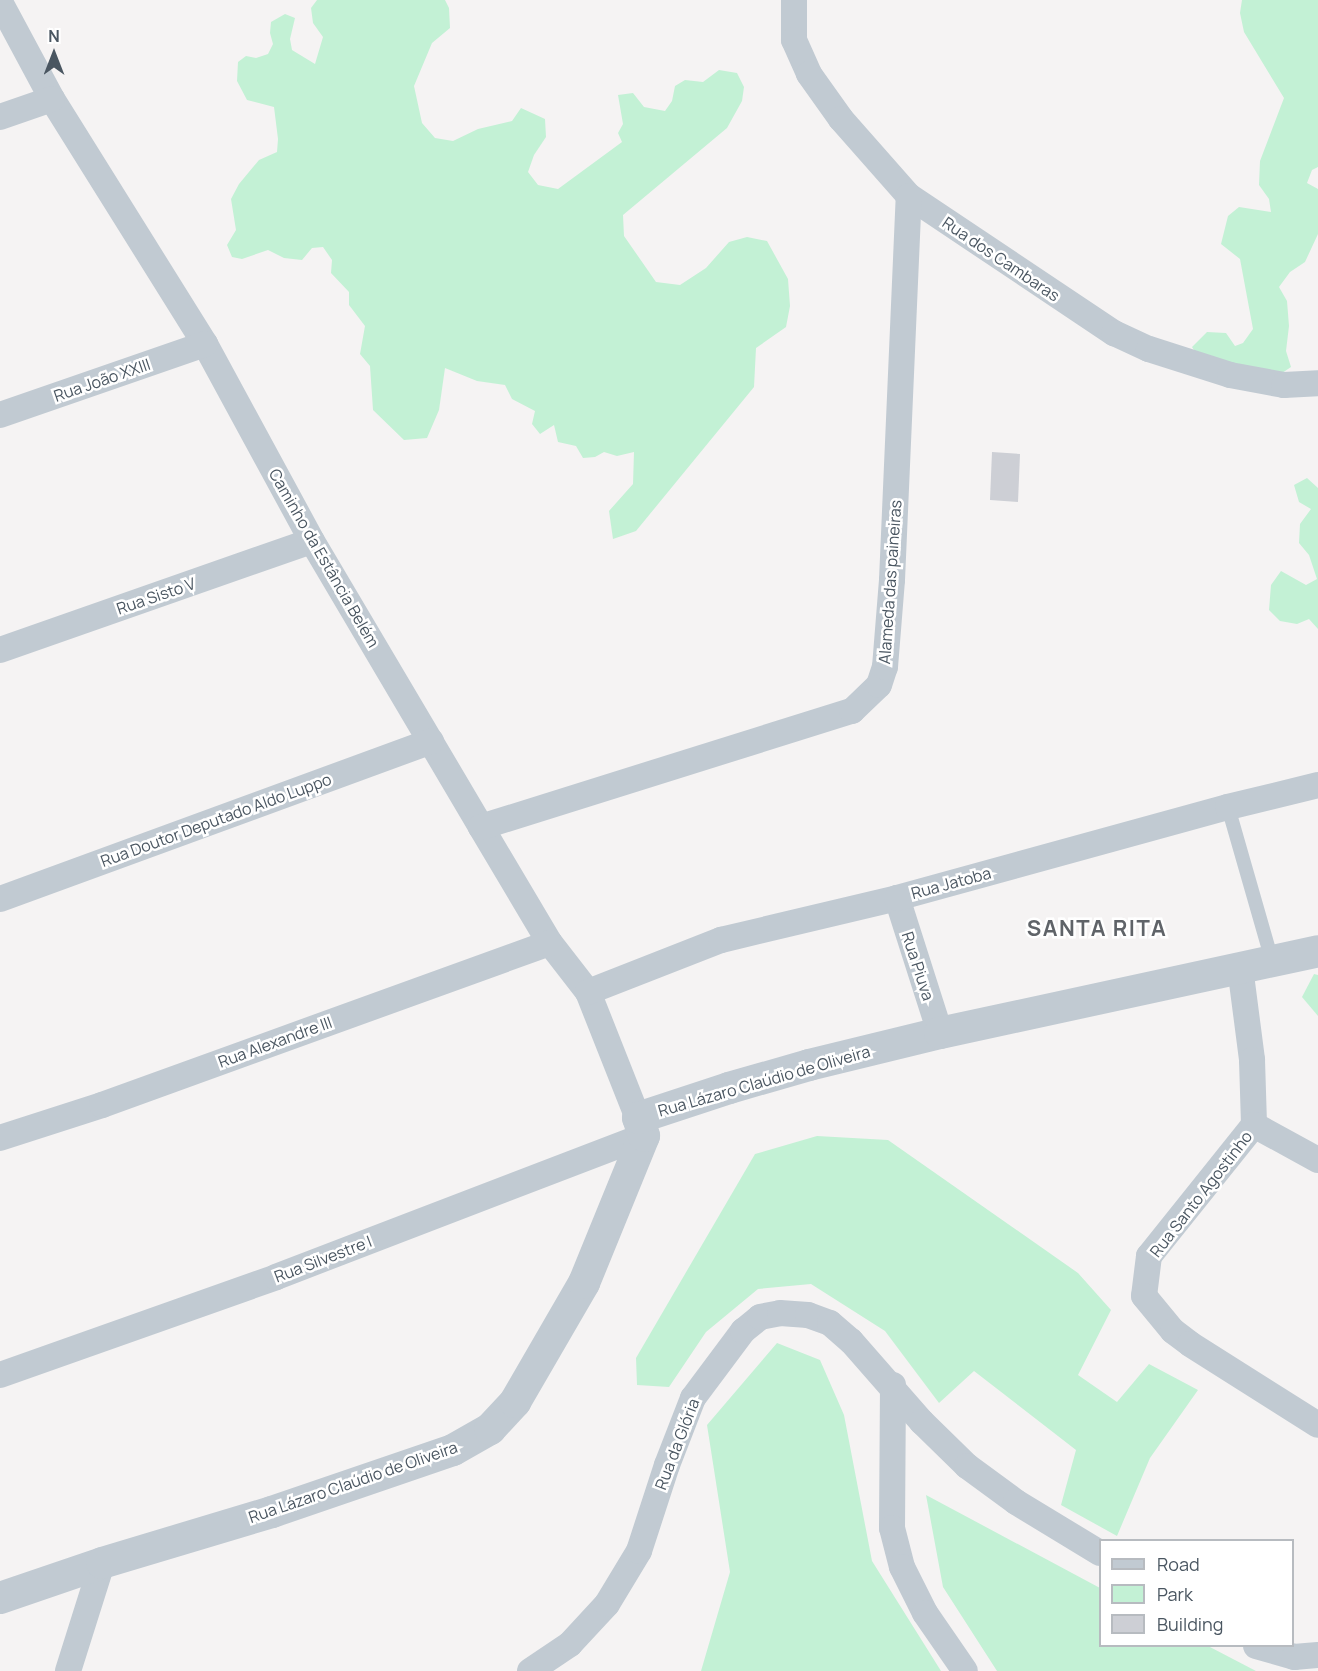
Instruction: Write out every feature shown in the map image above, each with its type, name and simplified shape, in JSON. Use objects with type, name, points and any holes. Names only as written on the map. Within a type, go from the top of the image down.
[{"type":"street","name":"Rua dos Cambaras","points":[[794,0],[794,40],[809,74],[841,120],[909,196],[1086,317],[1149,349],[1230,375],[1284,385],[1318,383]]},
{"type":"street","name":"Caminho da Estância Belém","points":[[0,2],[52,99],[205,344],[312,542],[549,943],[588,992],[641,1127]]},
{"type":"street","points":[[0,117],[52,99]]},
{"type":"street","name":"Alameda das paineiras","points":[[481,827],[852,711],[879,685],[885,667],[892,579],[909,196]]},
{"type":"street","name":"Rua João XXIII","points":[[0,415],[205,344]]},
{"type":"street","name":"Rua Sisto V","points":[[0,650],[312,542]]},
{"type":"street","name":"Rua Doutor Deputado Aldo Luppo","points":[[0,899],[431,741]]},
{"type":"street","name":"Rua Jatoba","points":[[588,992],[721,940],[897,898],[1318,784]]},
{"type":"street","name":"Rua Piuva","points":[[897,898],[940,1033]]},
{"type":"street","name":"Rua Alexandre III","points":[[0,1138],[102,1105],[549,943]]},
{"type":"street","name":"Rua Lázaro Claúdio de Oliveira","points":[[0,1598],[102,1563],[272,1512],[442,1454],[490,1429],[515,1402],[584,1284],[641,1127],[752,1081],[940,1033],[1318,951]]},
{"type":"street","points":[[1240,967],[1252,1060],[1254,1125],[1318,1160]]},
{"type":"street","name":"Rua Santo Agostinho","points":[[1254,1125],[1149,1256],[1144,1296],[1173,1331],[1190,1344],[1318,1425]]},
{"type":"street","name":"Rua Silvestre I","points":[[0,1375],[276,1277],[641,1127]]},
{"type":"street","name":"Rua da Glória","points":[[530,1671],[570,1644],[607,1604],[639,1551],[667,1465],[693,1398],[743,1331],[760,1317],[780,1313],[808,1315],[830,1323],[851,1341],[893,1385],[922,1422],[967,1466],[1016,1502],[1099,1552]]},
{"type":"street","points":[[893,1385],[892,1528],[897,1548],[902,1567],[925,1612],[965,1671]]},
{"type":"street","points":[[68,1671],[102,1563]]},
{"type":"street","points":[[1259,1647],[1294,1657],[1318,1654]]},
{"type":"lane","points":[[1228,807],[1272,960]]},
{"type":"green space","points":[[317,0],[445,0],[449,8],[450,28],[432,43],[414,86],[422,123],[435,138],[453,141],[478,129],[512,121],[521,108],[545,119],[546,137],[534,155],[528,172],[538,185],[558,189],[622,142],[618,133],[623,124],[618,95],[633,93],[644,107],[665,111],[672,101],[675,86],[685,80],[703,82],[719,70],[737,73],[744,87],[742,101],[727,128],[623,215],[624,236],[656,282],[680,285],[706,268],[729,242],[747,237],[767,241],[788,279],[790,306],[786,327],[756,348],[754,387],[636,531],[613,539],[609,511],[633,484],[634,452],[617,456],[604,452],[595,457],[583,458],[576,446],[558,442],[554,425],[540,434],[532,424],[535,411],[512,399],[505,385],[477,381],[445,368],[439,410],[427,438],[404,440],[373,410],[370,366],[360,354],[365,326],[349,305],[349,292],[331,273],[332,260],[323,247],[312,248],[302,260],[284,258],[268,250],[242,259],[232,257],[227,245],[236,230],[231,199],[239,184],[259,160],[277,152],[278,139],[274,107],[247,100],[237,81],[238,62],[246,56],[256,58],[268,54],[273,44],[270,33],[271,22],[285,14],[295,18],[290,39],[292,50],[315,64],[323,37],[313,23],[311,8]]},
{"type":"green space","points":[[1242,0],[1318,0],[1318,167],[1312,170],[1307,183],[1318,189],[1318,234],[1305,262],[1290,272],[1279,287],[1287,301],[1289,326],[1286,351],[1291,367],[1276,377],[1199,358],[1192,347],[1207,332],[1226,333],[1235,346],[1243,343],[1253,329],[1240,259],[1221,244],[1228,216],[1239,207],[1271,212],[1269,199],[1259,185],[1260,161],[1284,98],[1244,32],[1240,13]]},
{"type":"green space","points":[[1307,478],[1318,488],[1318,629],[1309,619],[1297,624],[1280,621],[1269,610],[1271,585],[1281,571],[1306,585],[1317,579],[1309,555],[1299,543],[1300,524],[1311,509],[1299,502],[1294,485]]},
{"type":"green space","points":[[1314,974],[1318,975],[1318,1016],[1302,997]]},
{"type":"green space","points":[[817,1136],[888,1140],[1078,1273],[1111,1310],[1078,1375],[1117,1402],[1149,1364],[1198,1390],[1150,1458],[1117,1536],[1061,1505],[1076,1450],[974,1371],[939,1403],[885,1331],[811,1284],[758,1289],[706,1332],[669,1387],[637,1385],[636,1358],[755,1154]]},
{"type":"green space","points":[[777,1343],[820,1360],[844,1415],[872,1561],[941,1671],[701,1671],[730,1572],[707,1425]]},
{"type":"green space","points":[[926,1495],[1099,1587],[1099,1647],[1210,1647],[1256,1671],[997,1671],[943,1587]]},
{"type":"building","points":[[992,452],[1020,454],[1018,502],[990,500]]},
{"type":"district","name":"SANTA RITA","points":[[1097,929]]}]
